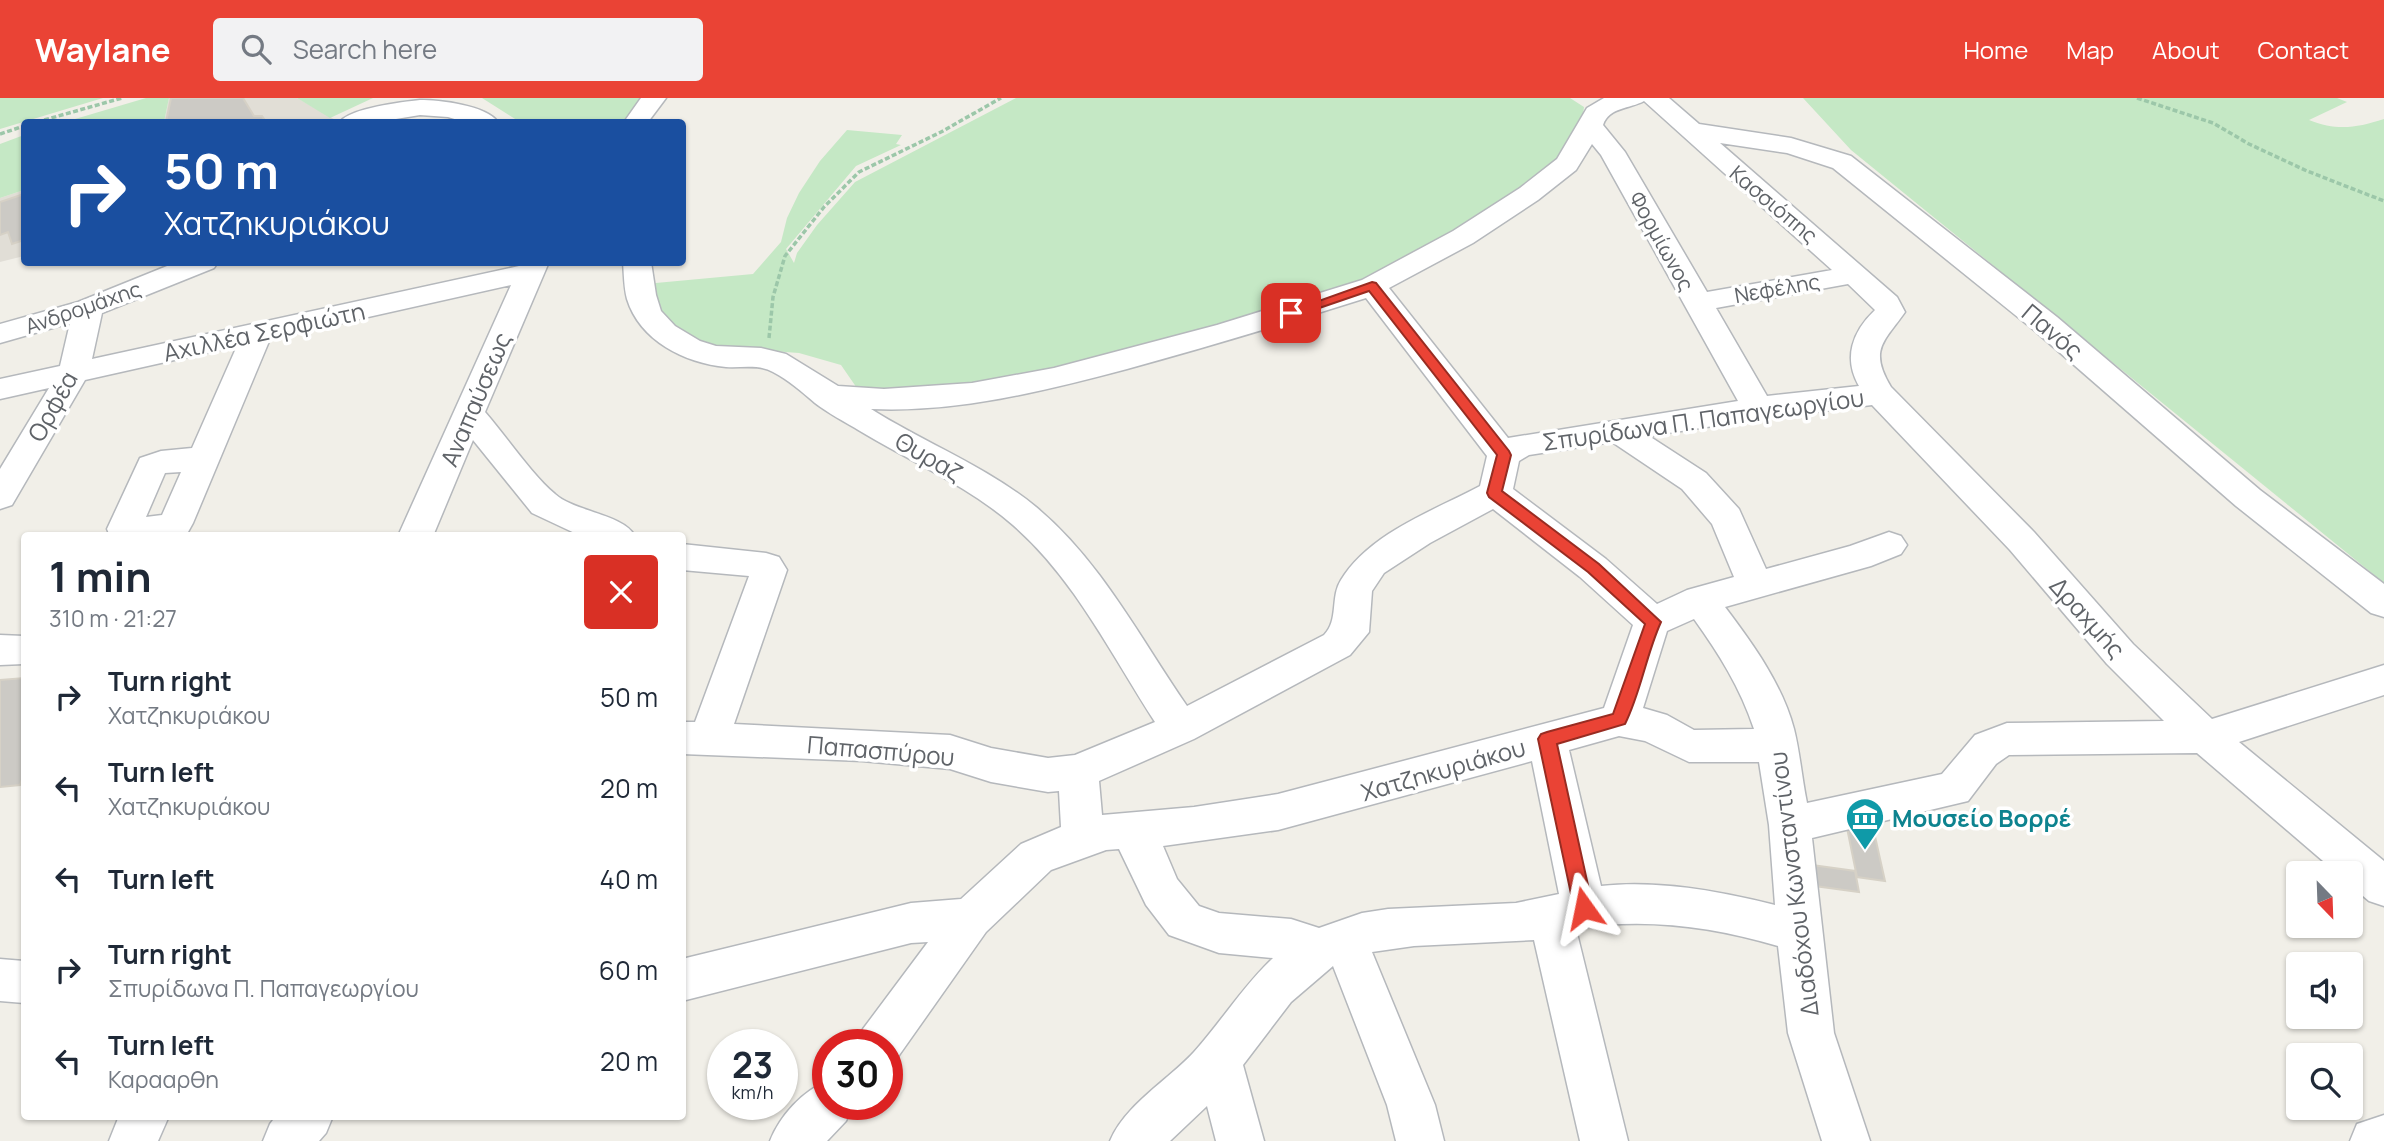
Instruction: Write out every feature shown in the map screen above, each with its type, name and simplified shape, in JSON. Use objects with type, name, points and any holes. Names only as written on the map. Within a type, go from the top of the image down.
[{"type":"street","points":[[638,119],[654,98]]},
{"type":"street","points":[[827,396],[884,399],[972,393],[1054,378],[1228,332],[1372,286],[1430,256],[1529,194],[1567,164],[1599,109],[1634,98]]},
{"type":"street","name":"Κασσιόπης","points":[[1654,98],[1856,274],[1887,303],[1890,312]]},
{"type":"street","points":[[364,119],[392,111],[438,106],[454,109],[478,119]]},
{"type":"street","name":"Φορμίωνος","points":[[1590,126],[1612,152],[1758,408]]},
{"type":"street","name":"Πανός","points":[[1688,130],[1791,146],[1842,162],[2046,324],[2248,498],[2384,603]]},
{"type":"street","name":"Ανδρομάχης","points":[[0,334],[88,308],[194,266]]},
{"type":"street","name":"Θυραζ","points":[[638,266],[642,299],[648,316],[658,328],[700,351],[726,357],[767,357],[790,368],[827,396],[1011,505],[1041,531],[1096,595],[1180,728]]},
{"type":"street","name":"Αχιλλέα Σερφιώτη","points":[[0,389],[258,332],[532,267]]},
{"type":"street","name":"Αναπαύσεως","points":[[417,532],[470,415],[532,267]]},
{"type":"street","name":"Νεφέλης","points":[[1697,303],[1856,274]]},
{"type":"street","points":[[1083,837],[1078,772],[1180,728],[1337,645],[1350,632],[1354,589],[1371,564],[1495,493],[1504,455],[1372,286]]},
{"type":"street","name":"Ορφέα","points":[[0,497],[74,373],[88,308]]},
{"type":"street","name":"Δραχμής","points":[[1890,312],[1873,327],[1866,340],[1867,369],[1879,394],[2022,541],[2120,654],[2205,737],[2384,887]]},
{"type":"street","points":[[202,458],[258,332]]},
{"type":"street","name":"Σπυρίδωνα Π. Παπαγεωργίου","points":[[1504,455],[1521,445],[1758,408],[1879,394]]},
{"type":"street","points":[[470,415],[544,504],[608,532]]},
{"type":"street","points":[[1617,430],[1694,481],[1727,518],[1755,583]]},
{"type":"street","points":[[1495,493],[1593,568],[1653,622]]},
{"type":"street","points":[[1777,745],[1689,746],[1653,726],[1619,720],[1653,622],[1700,600],[1859,557],[1889,545]]},
{"type":"street","points":[[686,557],[766,566],[769,570],[696,738]]},
{"type":"street","name":"Διαδόχου Κωνσταντίνου","points":[[1700,600],[1723,629],[1754,679],[1765,701],[1777,745],[1790,825],[1811,1033],[1847,1140]]},
{"type":"street","points":[[0,650],[21,650]]},
{"type":"street","points":[[1790,825],[1954,789],[1984,748],[2007,739],[2205,737],[2384,680]]},
{"type":"street","name":"Χατζηκυριάκου","points":[[891,1029],[971,918],[1036,857],[1083,837],[1194,825],[1278,812],[1619,720]]},
{"type":"street","name":"Παπασπύρου","points":[[696,738],[950,752],[991,765],[1048,775],[1078,772]]},
{"type":"street","points":[[1547,739],[1567,912],[1604,1141]]},
{"type":"street","points":[[1130,830],[1147,857],[1161,891],[1184,921],[1219,933],[1332,944]]},
{"type":"street","points":[[1134,1141],[1216,1062],[1272,989],[1298,964],[1332,944],[1392,930],[1516,923],[1567,912],[1629,906],[1711,912],[1777,925],[1799,933]]},
{"type":"street","points":[[686,979],[911,923],[971,918]]},
{"type":"street","points":[[1332,944],[1411,1105],[1420,1141]]},
{"type":"street","points":[[0,980],[21,982]]},
{"type":"street","points":[[1216,1062],[1225,1080],[1240,1141]]},
{"type":"street","points":[[134,1141],[143,1120]]},
{"type":"street","points":[[288,1141],[306,1120]]},
{"type":"street","points":[[794,1141],[814,1120]]},
{"type":"street","points":[[2374,1141],[2384,1139]]},
{"type":"path","points":[[48,119],[122,98]]},
{"type":"path","points":[[767,357],[773,297],[785,256],[824,207],[859,172],[899,150],[941,132],[1001,98]]},
{"type":"path","points":[[2137,98],[2213,123],[2307,171],[2384,201]]},
{"type":"path","points":[[0,134],[21,127]]},
{"type":"shaded area","points":[[169,98],[297,98],[334,119],[165,119]]},
{"type":"shaded area","points":[[21,191],[21,257],[0,262],[0,198]]},
{"type":"green space","points":[[0,98],[103,98],[33,119],[21,119],[21,123],[0,129]]},
{"type":"green space","points":[[146,98],[169,98],[165,119],[75,119]]},
{"type":"green space","points":[[297,98],[373,98],[330,118]]},
{"type":"green space","points":[[482,98],[647,98],[631,119],[515,119]]},
{"type":"green space","points":[[1016,98],[1570,98],[1584,107],[1582,122],[1563,161],[1391,272],[1224,328],[970,389],[861,394],[841,365],[799,353],[716,347],[671,329],[645,284],[753,274],[781,242],[787,218],[799,193],[820,161],[847,130],[902,135],[896,144],[901,145],[856,166],[786,249],[794,263],[797,253],[817,225],[855,182]]},
{"type":"green space","points":[[1803,98],[2337,98],[2347,102],[2309,120],[2329,126],[2346,127],[2384,119],[2384,583],[1851,150]]},
{"type":"green space","points":[[21,136],[21,191],[0,198],[0,144]]},
{"type":"building","points":[[171,98],[243,98],[254,116],[262,116],[264,119],[167,119]]},
{"type":"building","points":[[21,195],[21,241],[12,244],[8,232],[0,235],[0,202]]},
{"type":"building","points":[[21,678],[21,782],[20,785],[0,787],[0,680]]},
{"type":"building","name":"Μουσείο Βορρέ","points":[[1847,828],[1874,832],[1885,881],[1857,877]]},
{"type":"building","name":"Μουσείο Βορρέ","points":[[1812,865],[1855,871],[1859,892],[1815,886]]},
{"type":"place","name":"Μουσείο Βορρέ","points":[[1865,851]]},
{"type":"route","points":[[1291,313],[1372,286],[1504,455],[1495,493],[1593,568],[1653,622],[1619,720],[1547,739],[1584,908]]}]
